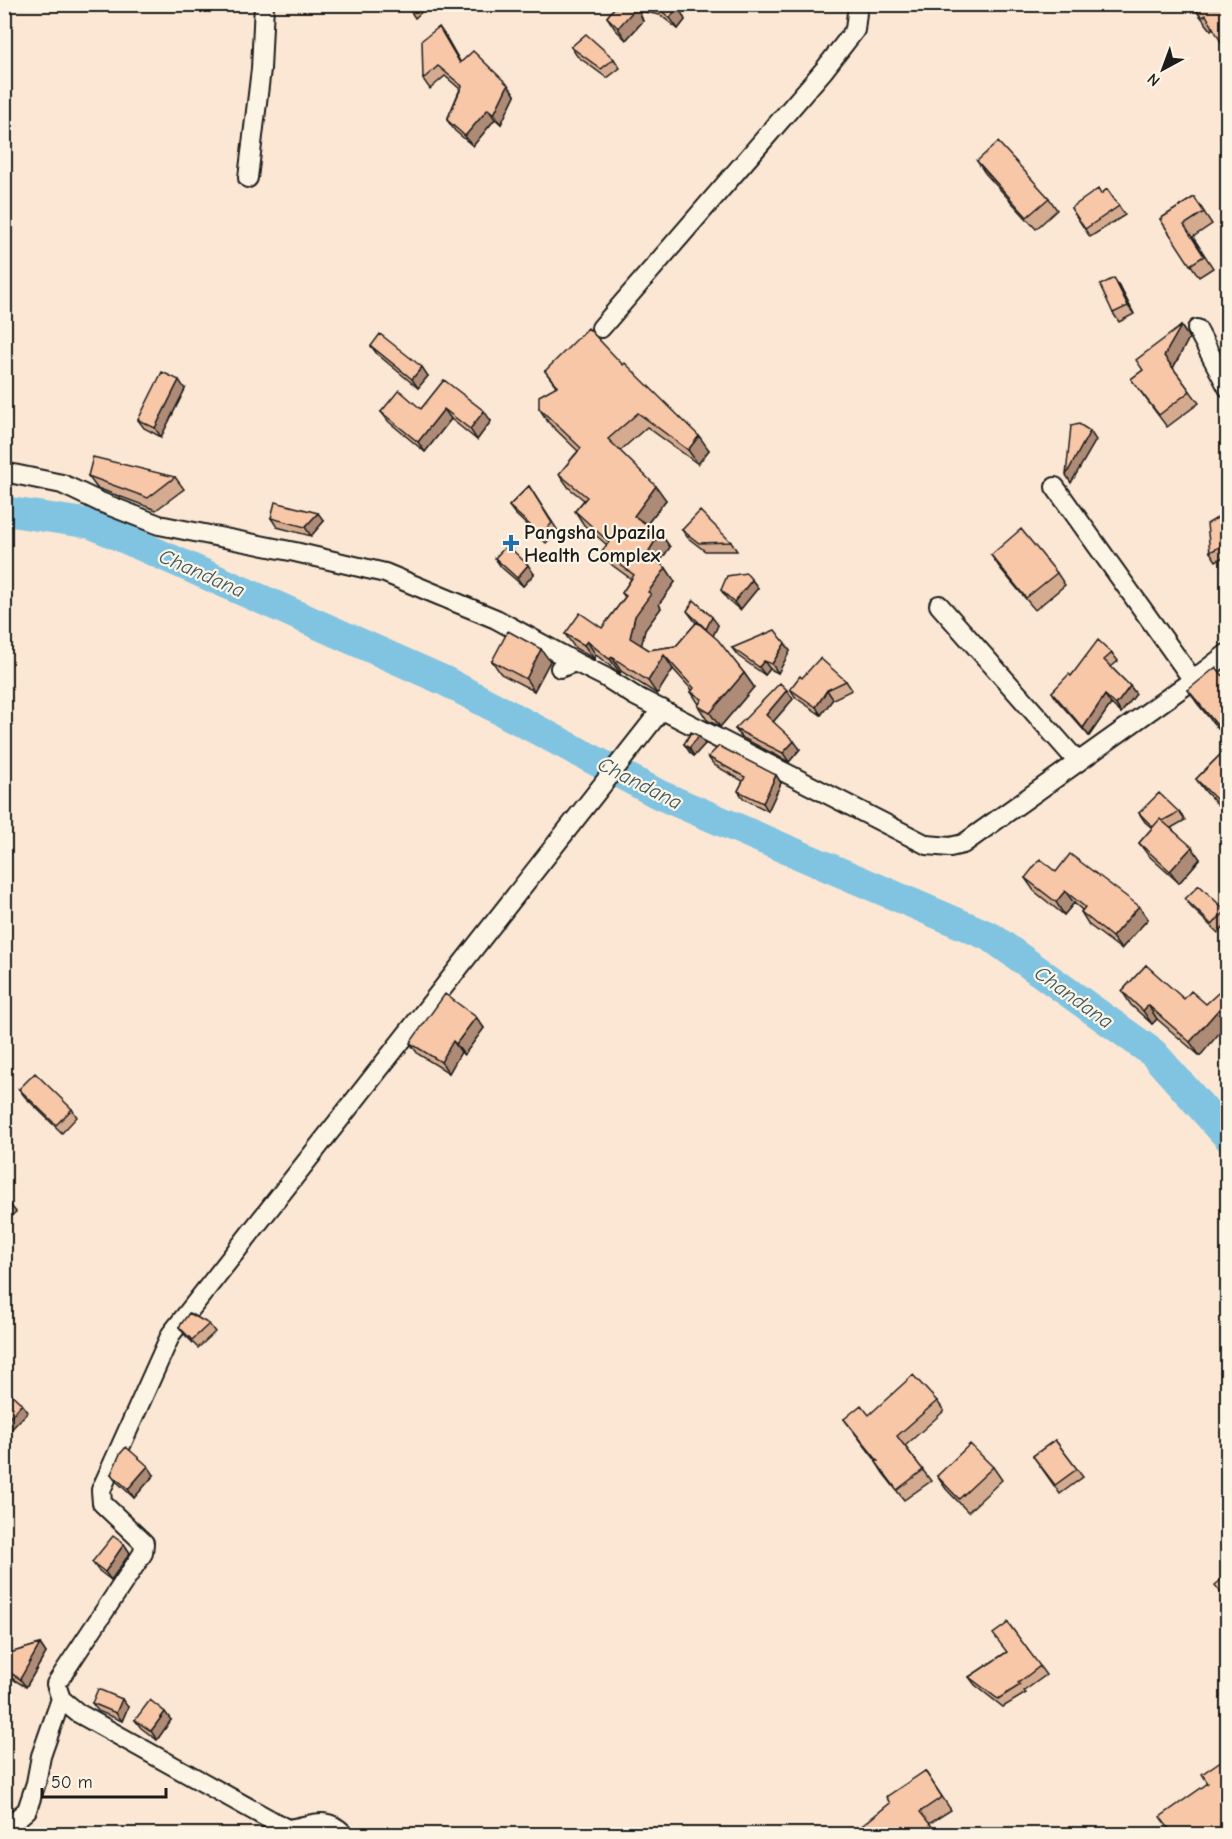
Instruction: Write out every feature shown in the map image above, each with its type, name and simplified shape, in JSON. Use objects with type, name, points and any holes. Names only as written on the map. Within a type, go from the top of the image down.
[{"type":"street","points":[[248,178],[262,51],[264,4]]},
{"type":"street","points":[[601,328],[824,70],[855,30],[858,4]]},
{"type":"street","points":[[1197,329],[1227,388]]},
{"type":"street","points":[[4,472],[62,484],[159,525],[296,552],[385,573],[496,619],[567,665],[605,676],[635,696],[657,716],[927,845],[950,847],[963,844],[1193,680],[1227,653]]},
{"type":"street","points":[[1055,487],[1193,680]]},
{"type":"street","points":[[939,605],[1078,762]]},
{"type":"street","points":[[344,1834],[339,1829],[322,1822],[287,1829],[78,1713],[61,1699],[56,1684],[143,1553],[144,1543],[102,1503],[101,1490],[171,1334],[657,716]]},
{"type":"street","points":[[4,1830],[27,1810],[36,1783],[41,1755],[61,1699]]},
{"type":"building","points":[[406,4],[415,4],[409,10]]},
{"type":"building","points":[[617,4],[633,4],[635,9],[618,28],[607,17]]},
{"type":"building","points":[[653,4],[675,4],[677,8],[670,18]]},
{"type":"building","points":[[1192,4],[1227,4],[1227,53],[1206,15],[1202,17]]},
{"type":"building","points":[[439,27],[460,63],[473,51],[508,85],[494,114],[488,109],[465,136],[447,120],[462,86],[438,66],[423,79],[422,40]]},
{"type":"building","points":[[586,34],[614,59],[601,69],[571,47]]},
{"type":"building","points":[[998,142],[1049,198],[1027,217],[977,161]]},
{"type":"building","points":[[1098,189],[1101,194],[1107,189],[1119,206],[1085,229],[1071,208]]},
{"type":"building","points":[[1194,197],[1204,212],[1184,225],[1204,256],[1190,265],[1160,219]]},
{"type":"building","points":[[1114,278],[1128,306],[1113,313],[1100,285]]},
{"type":"building","points":[[1181,326],[1164,356],[1190,391],[1159,415],[1131,379],[1143,370],[1136,360]]},
{"type":"building","points":[[588,328],[623,365],[625,363],[699,436],[688,450],[638,413],[608,439],[656,486],[634,516],[660,533],[647,554],[666,568],[648,592],[651,594],[635,616],[630,638],[649,650],[676,646],[697,622],[718,640],[744,673],[710,713],[698,706],[702,699],[691,692],[694,688],[664,655],[648,681],[612,657],[608,658],[587,641],[584,645],[565,634],[580,613],[602,628],[626,596],[622,593],[634,575],[602,551],[609,542],[575,511],[587,497],[559,474],[581,448],[539,408],[539,396],[557,386],[545,371]]},
{"type":"building","points":[[380,334],[422,367],[412,379],[371,346]]},
{"type":"building","points":[[162,372],[179,380],[155,428],[138,420]]},
{"type":"building","points":[[444,380],[484,411],[470,429],[444,409],[418,442],[381,412],[399,390],[421,409]]},
{"type":"building","points":[[1079,424],[1090,431],[1066,475],[1071,426]]},
{"type":"building","points":[[93,457],[175,477],[148,498],[88,476]]},
{"type":"building","points":[[529,486],[552,523],[541,535],[509,506]]},
{"type":"building","points":[[275,502],[318,513],[305,527],[271,518]]},
{"type":"building","points":[[700,511],[731,542],[699,543],[682,530]]},
{"type":"building","points":[[1227,512],[1227,543],[1210,552],[1207,524]]},
{"type":"building","points":[[1021,529],[1057,573],[1026,598],[991,555]]},
{"type":"building","points":[[507,545],[528,565],[517,578],[495,558]]},
{"type":"building","points":[[746,573],[752,580],[734,602],[721,590],[727,576]]},
{"type":"building","points":[[694,600],[712,617],[706,629],[687,611]]},
{"type":"building","points":[[775,630],[785,643],[772,664],[764,661],[759,667],[732,648]]},
{"type":"building","points":[[508,631],[541,649],[526,679],[492,661]]},
{"type":"building","points":[[1098,640],[1112,653],[1104,660],[1130,686],[1116,705],[1105,695],[1083,728],[1052,692],[1069,674],[1071,676]]},
{"type":"building","points":[[820,658],[846,681],[827,690],[816,707],[790,689],[800,676],[802,678]]},
{"type":"building","points":[[1216,667],[1227,681],[1227,727],[1222,731],[1188,690]]},
{"type":"building","points":[[780,683],[787,690],[766,715],[794,741],[783,753],[735,729]]},
{"type":"building","points":[[691,732],[699,736],[689,748],[684,744]]},
{"type":"building","points":[[719,746],[776,775],[763,803],[738,791],[745,777],[708,757]]},
{"type":"building","points":[[1227,748],[1227,799],[1222,805],[1196,779]]},
{"type":"building","points":[[1159,793],[1179,812],[1162,821],[1160,819],[1153,827],[1139,813]]},
{"type":"building","points":[[1160,819],[1192,847],[1170,871],[1139,843]]},
{"type":"building","points":[[1070,854],[1139,906],[1112,937],[1081,912],[1085,907],[1065,891],[1056,902],[1025,878],[1040,859],[1056,872]]},
{"type":"building","points":[[1199,885],[1226,911],[1212,925],[1185,899]]},
{"type":"building","points":[[1146,965],[1184,999],[1191,991],[1206,1004],[1227,985],[1227,1003],[1226,1001],[1190,1042],[1148,1005],[1143,1011],[1122,991]]},
{"type":"building","points":[[445,994],[476,1017],[456,1044],[453,1041],[441,1062],[410,1043]]},
{"type":"building","points":[[35,1073],[72,1109],[56,1125],[19,1089]]},
{"type":"building","points":[[189,1313],[209,1324],[192,1340],[179,1327]]},
{"type":"building","points":[[913,1375],[937,1401],[897,1436],[923,1470],[897,1490],[876,1462],[878,1461],[844,1419],[861,1405],[869,1415]]},
{"type":"building","points":[[7,1390],[22,1404],[4,1423],[4,1393]]},
{"type":"building","points":[[1055,1440],[1077,1469],[1055,1485],[1033,1456]]},
{"type":"building","points":[[970,1444],[993,1467],[959,1499],[937,1476]]},
{"type":"building","points":[[126,1447],[148,1466],[128,1489],[111,1474],[120,1454]]},
{"type":"building","points":[[113,1536],[124,1544],[105,1572],[92,1562]]},
{"type":"building","points":[[1227,1575],[1227,1600],[1215,1585]]},
{"type":"building","points":[[1008,1623],[1040,1666],[1018,1683],[1020,1685],[998,1699],[969,1677],[1007,1652],[993,1634]]},
{"type":"building","points":[[40,1644],[20,1679],[4,1669],[4,1649],[10,1653]]},
{"type":"building","points":[[98,1689],[122,1699],[116,1713],[92,1703]]},
{"type":"building","points":[[150,1700],[165,1712],[151,1731],[135,1720]]},
{"type":"building","points":[[1225,1758],[1227,1762],[1227,1823],[1211,1834],[1173,1834],[1160,1817],[1208,1783],[1202,1774]]},
{"type":"building","points":[[925,1771],[942,1797],[920,1812],[938,1834],[860,1834],[857,1830],[890,1803],[886,1797]]},
{"type":"waterway","name":"Chandana","points":[[4,511],[92,524],[445,681],[660,795],[991,937],[1153,1053],[1228,1137]]},
{"type":"place","name":"Pangsha Upazila Health Complex","points":[[511,543]]}]
